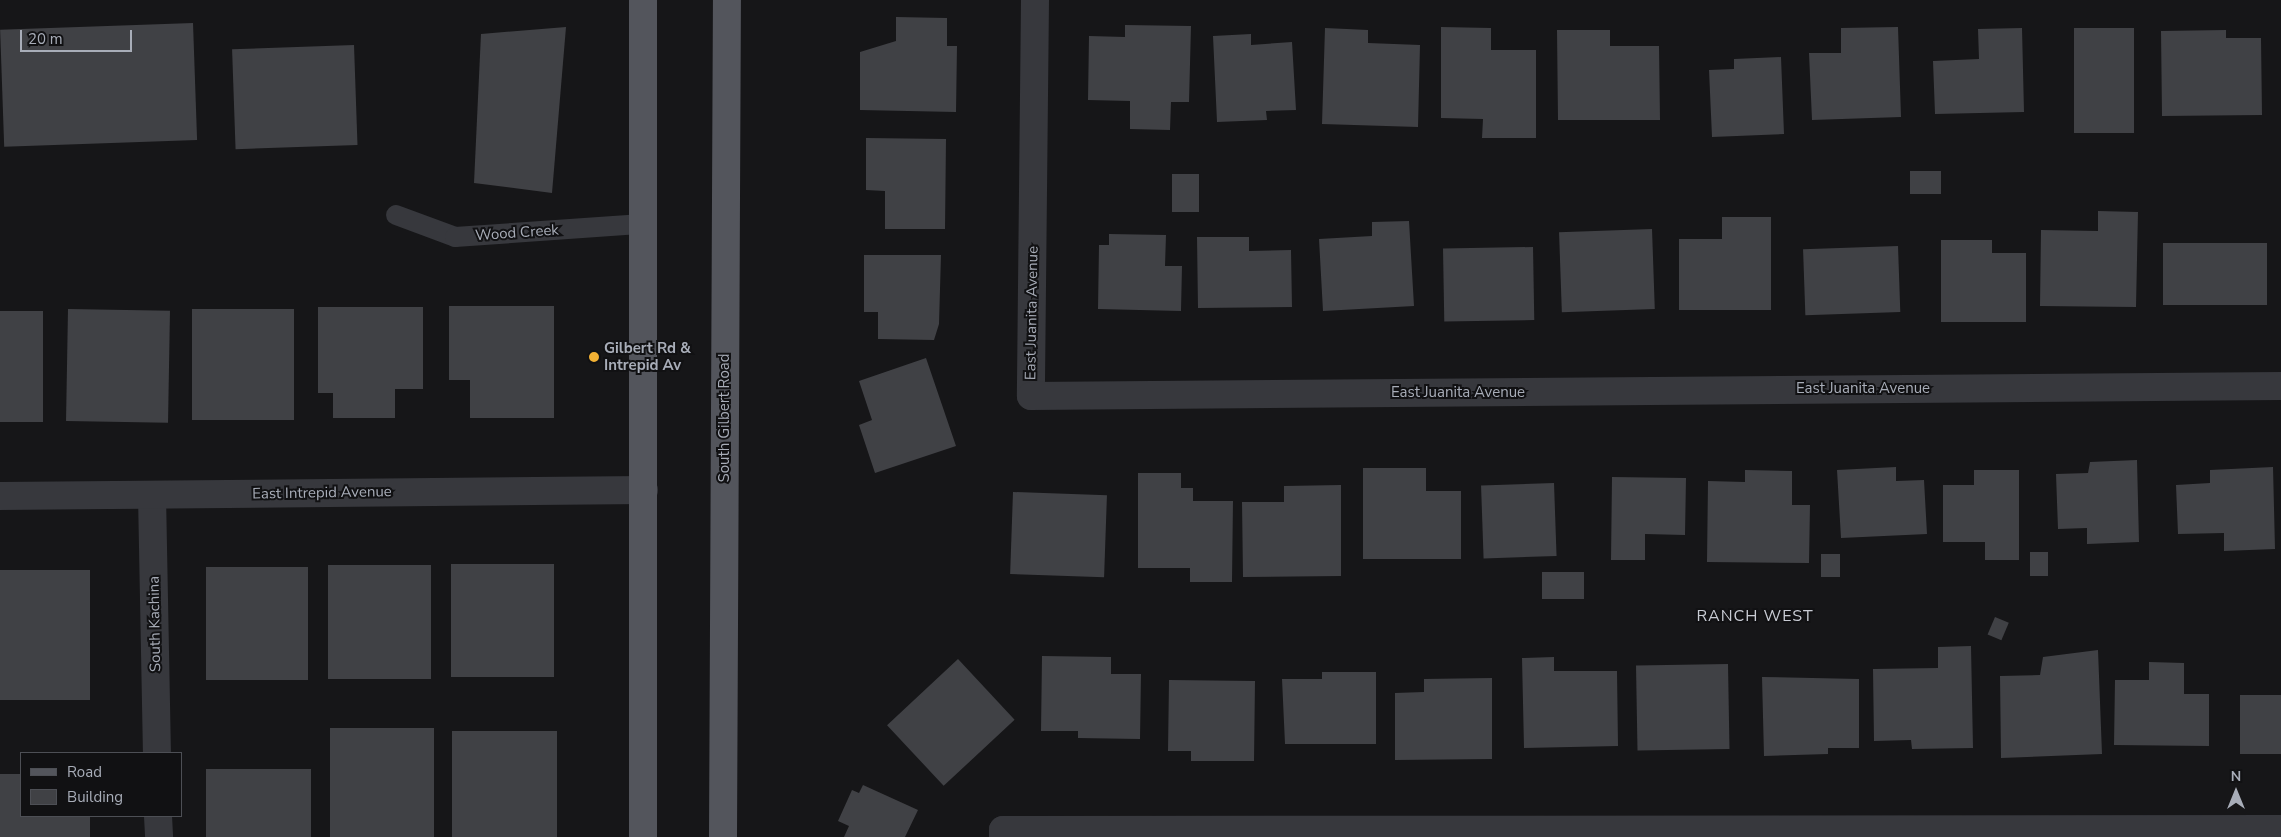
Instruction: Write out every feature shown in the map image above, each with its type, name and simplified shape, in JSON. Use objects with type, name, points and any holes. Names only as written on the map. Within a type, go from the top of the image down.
[{"type":"main road","points":[[642,837],[644,490],[643,0]]},
{"type":"main road","name":"South Gilbert Road","points":[[724,837],[727,0]]},
{"type":"street","name":"East Juanita Avenue","points":[[1036,0],[1031,396],[2281,386]]},
{"type":"street","name":"East Intrepid Avenue","points":[[0,496],[644,490]]},
{"type":"street","name":"South Kachina","points":[[152,495],[157,752]]},
{"type":"street","points":[[158,817],[159,837]]},
{"type":"street","points":[[1003,834],[2281,829]]},
{"type":"lane","name":"Wood Creek","points":[[396,215],[455,237],[643,224]]},
{"type":"building","points":[[896,17],[947,18],[947,46],[957,46],[956,112],[860,110],[860,52],[896,41]]},
{"type":"building","points":[[193,23],[197,140],[4,147],[0,30]]},
{"type":"building","points":[[1125,25],[1191,26],[1189,102],[1171,102],[1170,130],[1130,129],[1130,101],[1088,100],[1089,36],[1125,37]]},
{"type":"building","points":[[566,27],[552,193],[474,183],[481,34]]},
{"type":"building","points":[[1441,27],[1491,28],[1491,50],[1536,50],[1536,138],[1482,138],[1483,119],[1441,118]]},
{"type":"building","points":[[1898,27],[1901,117],[1812,120],[1809,53],[1841,53],[1841,28]]},
{"type":"building","points":[[1325,28],[1368,30],[1368,43],[1420,45],[1418,127],[1322,124]]},
{"type":"building","points":[[2022,28],[2024,112],[1935,114],[1933,61],[1979,59],[1978,29]]},
{"type":"building","points":[[2074,28],[2134,28],[2134,133],[2074,133]]},
{"type":"building","points":[[1557,30],[1610,30],[1610,46],[1659,46],[1660,120],[1558,120]]},
{"type":"building","points":[[2226,30],[2226,38],[2261,38],[2262,115],[2162,116],[2161,31]]},
{"type":"building","points":[[1251,34],[1251,45],[1292,42],[1296,110],[1266,111],[1267,120],[1217,122],[1213,36]]},
{"type":"building","points":[[354,45],[357,145],[236,149],[232,49]]},
{"type":"building","points":[[1781,57],[1784,134],[1712,137],[1709,70],[1734,69],[1734,59]]},
{"type":"building","points":[[866,138],[946,139],[945,229],[885,229],[885,191],[866,190]]},
{"type":"building","points":[[1910,171],[1941,171],[1941,194],[1910,194]]},
{"type":"building","points":[[1172,174],[1199,174],[1199,212],[1172,212]]},
{"type":"building","points":[[2098,211],[2138,212],[2136,307],[2040,306],[2041,230],[2098,231]]},
{"type":"building","points":[[1722,217],[1771,217],[1771,310],[1679,310],[1679,239],[1722,239]]},
{"type":"building","points":[[1409,221],[1414,306],[1323,311],[1319,239],[1372,236],[1372,222]]},
{"type":"building","points":[[1652,229],[1655,309],[1562,312],[1559,232]]},
{"type":"building","points":[[1109,234],[1166,235],[1165,266],[1182,266],[1181,311],[1098,309],[1099,245],[1109,245]]},
{"type":"building","points":[[1197,237],[1249,237],[1249,251],[1291,250],[1292,307],[1198,308]]},
{"type":"building","points":[[1941,240],[1992,240],[1992,253],[2026,253],[2026,322],[1941,322]]},
{"type":"building","points":[[2163,243],[2267,243],[2267,305],[2163,305]]},
{"type":"building","points":[[1898,246],[1900,312],[1805,315],[1803,249]]},
{"type":"building","points":[[1533,247],[1534,320],[1444,322],[1443,249]]},
{"type":"building","points":[[864,255],[941,255],[939,324],[934,340],[878,339],[878,312],[864,312]]},
{"type":"building","points":[[449,306],[554,306],[554,418],[470,418],[470,380],[449,380]]},
{"type":"building","points":[[318,307],[423,307],[423,389],[395,389],[395,418],[333,418],[333,393],[318,393]]},
{"type":"building","points":[[68,309],[170,311],[168,423],[66,421]]},
{"type":"building","points":[[192,309],[294,309],[294,420],[192,420]]},
{"type":"building","points":[[0,311],[43,311],[43,422],[0,422]]},
{"type":"building","points":[[926,358],[956,446],[875,473],[859,425],[872,420],[859,381]]},
{"type":"building","points":[[2137,460],[2139,542],[2087,544],[2087,528],[2058,529],[2056,474],[2088,473],[2090,462]]},
{"type":"building","points":[[1896,467],[1896,481],[1924,480],[1927,534],[1841,538],[1837,470]]},
{"type":"building","points":[[2273,467],[2275,549],[2224,551],[2224,533],[2178,534],[2176,485],[2210,483],[2210,470]]},
{"type":"building","points":[[1363,468],[1426,468],[1426,491],[1461,491],[1461,559],[1363,559]]},
{"type":"building","points":[[1745,470],[1792,471],[1792,505],[1810,505],[1809,563],[1707,562],[1708,481],[1745,482]]},
{"type":"building","points":[[1974,470],[2019,470],[2019,560],[1985,560],[1985,542],[1943,542],[1943,485],[1974,485]]},
{"type":"building","points":[[1138,473],[1181,473],[1181,488],[1193,488],[1193,501],[1233,501],[1232,582],[1190,582],[1190,568],[1138,568]]},
{"type":"building","points":[[1612,477],[1686,478],[1685,535],[1645,534],[1645,560],[1611,560]]},
{"type":"building","points":[[1554,483],[1557,556],[1484,559],[1481,486]]},
{"type":"building","points":[[1341,485],[1341,576],[1243,577],[1242,502],[1284,502],[1284,486]]},
{"type":"building","points":[[1013,492],[1107,495],[1104,577],[1010,574]]},
{"type":"building","points":[[2030,552],[2048,552],[2048,576],[2030,576]]},
{"type":"building","points":[[1821,554],[1840,554],[1840,577],[1821,577]]},
{"type":"building","points":[[451,564],[554,564],[554,677],[451,677]]},
{"type":"building","points":[[328,565],[431,565],[431,679],[328,679]]},
{"type":"building","points":[[206,567],[308,567],[308,680],[206,680]]},
{"type":"building","points":[[0,570],[90,570],[90,700],[0,700]]},
{"type":"building","points":[[1542,572],[1584,572],[1584,599],[1542,599]]},
{"type":"building","points":[[1995,617],[2009,623],[2001,640],[1988,634]]},
{"type":"building","points":[[1971,646],[1973,748],[1912,749],[1911,740],[1874,741],[1873,669],[1938,668],[1938,647]]},
{"type":"building","points":[[2098,650],[2102,754],[2001,758],[2000,676],[2040,675],[2043,657]]},
{"type":"building","points":[[1042,656],[1111,657],[1111,674],[1141,674],[1140,739],[1078,738],[1078,731],[1041,731]]},
{"type":"building","points":[[1554,657],[1554,671],[1617,671],[1618,746],[1524,748],[1522,658]]},
{"type":"building","points":[[958,659],[1015,720],[944,786],[887,725]]},
{"type":"building","points":[[2149,662],[2184,663],[2184,694],[2209,694],[2209,746],[2114,745],[2115,680],[2149,680]]},
{"type":"building","points":[[1728,664],[1729,749],[1637,751],[1636,666]]},
{"type":"building","points":[[1322,672],[1376,672],[1376,744],[1285,744],[1282,679],[1322,679]]},
{"type":"building","points":[[1762,677],[1859,679],[1859,748],[1828,748],[1828,754],[1764,756]]},
{"type":"building","points":[[1492,678],[1492,759],[1395,760],[1395,693],[1424,692],[1424,679]]},
{"type":"building","points":[[1169,680],[1255,681],[1254,761],[1191,761],[1191,751],[1168,751]]},
{"type":"building","points":[[2240,695],[2281,695],[2281,754],[2240,754]]},
{"type":"building","points":[[330,728],[434,728],[434,837],[330,837]]},
{"type":"building","points":[[452,731],[557,731],[557,837],[452,837]]},
{"type":"building","points":[[206,769],[311,769],[311,837],[206,837]]},
{"type":"building","points":[[0,774],[20,774],[20,817],[90,817],[90,837],[0,837]]},
{"type":"building","points":[[863,785],[918,810],[905,837],[844,837],[849,826],[838,821],[852,790],[859,793]]},
{"type":"place","name":"Gilbert Rd & Intrepid Av","points":[[594,357]]},
{"type":"district","name":"RANCH WEST","points":[[1755,616]]}]
